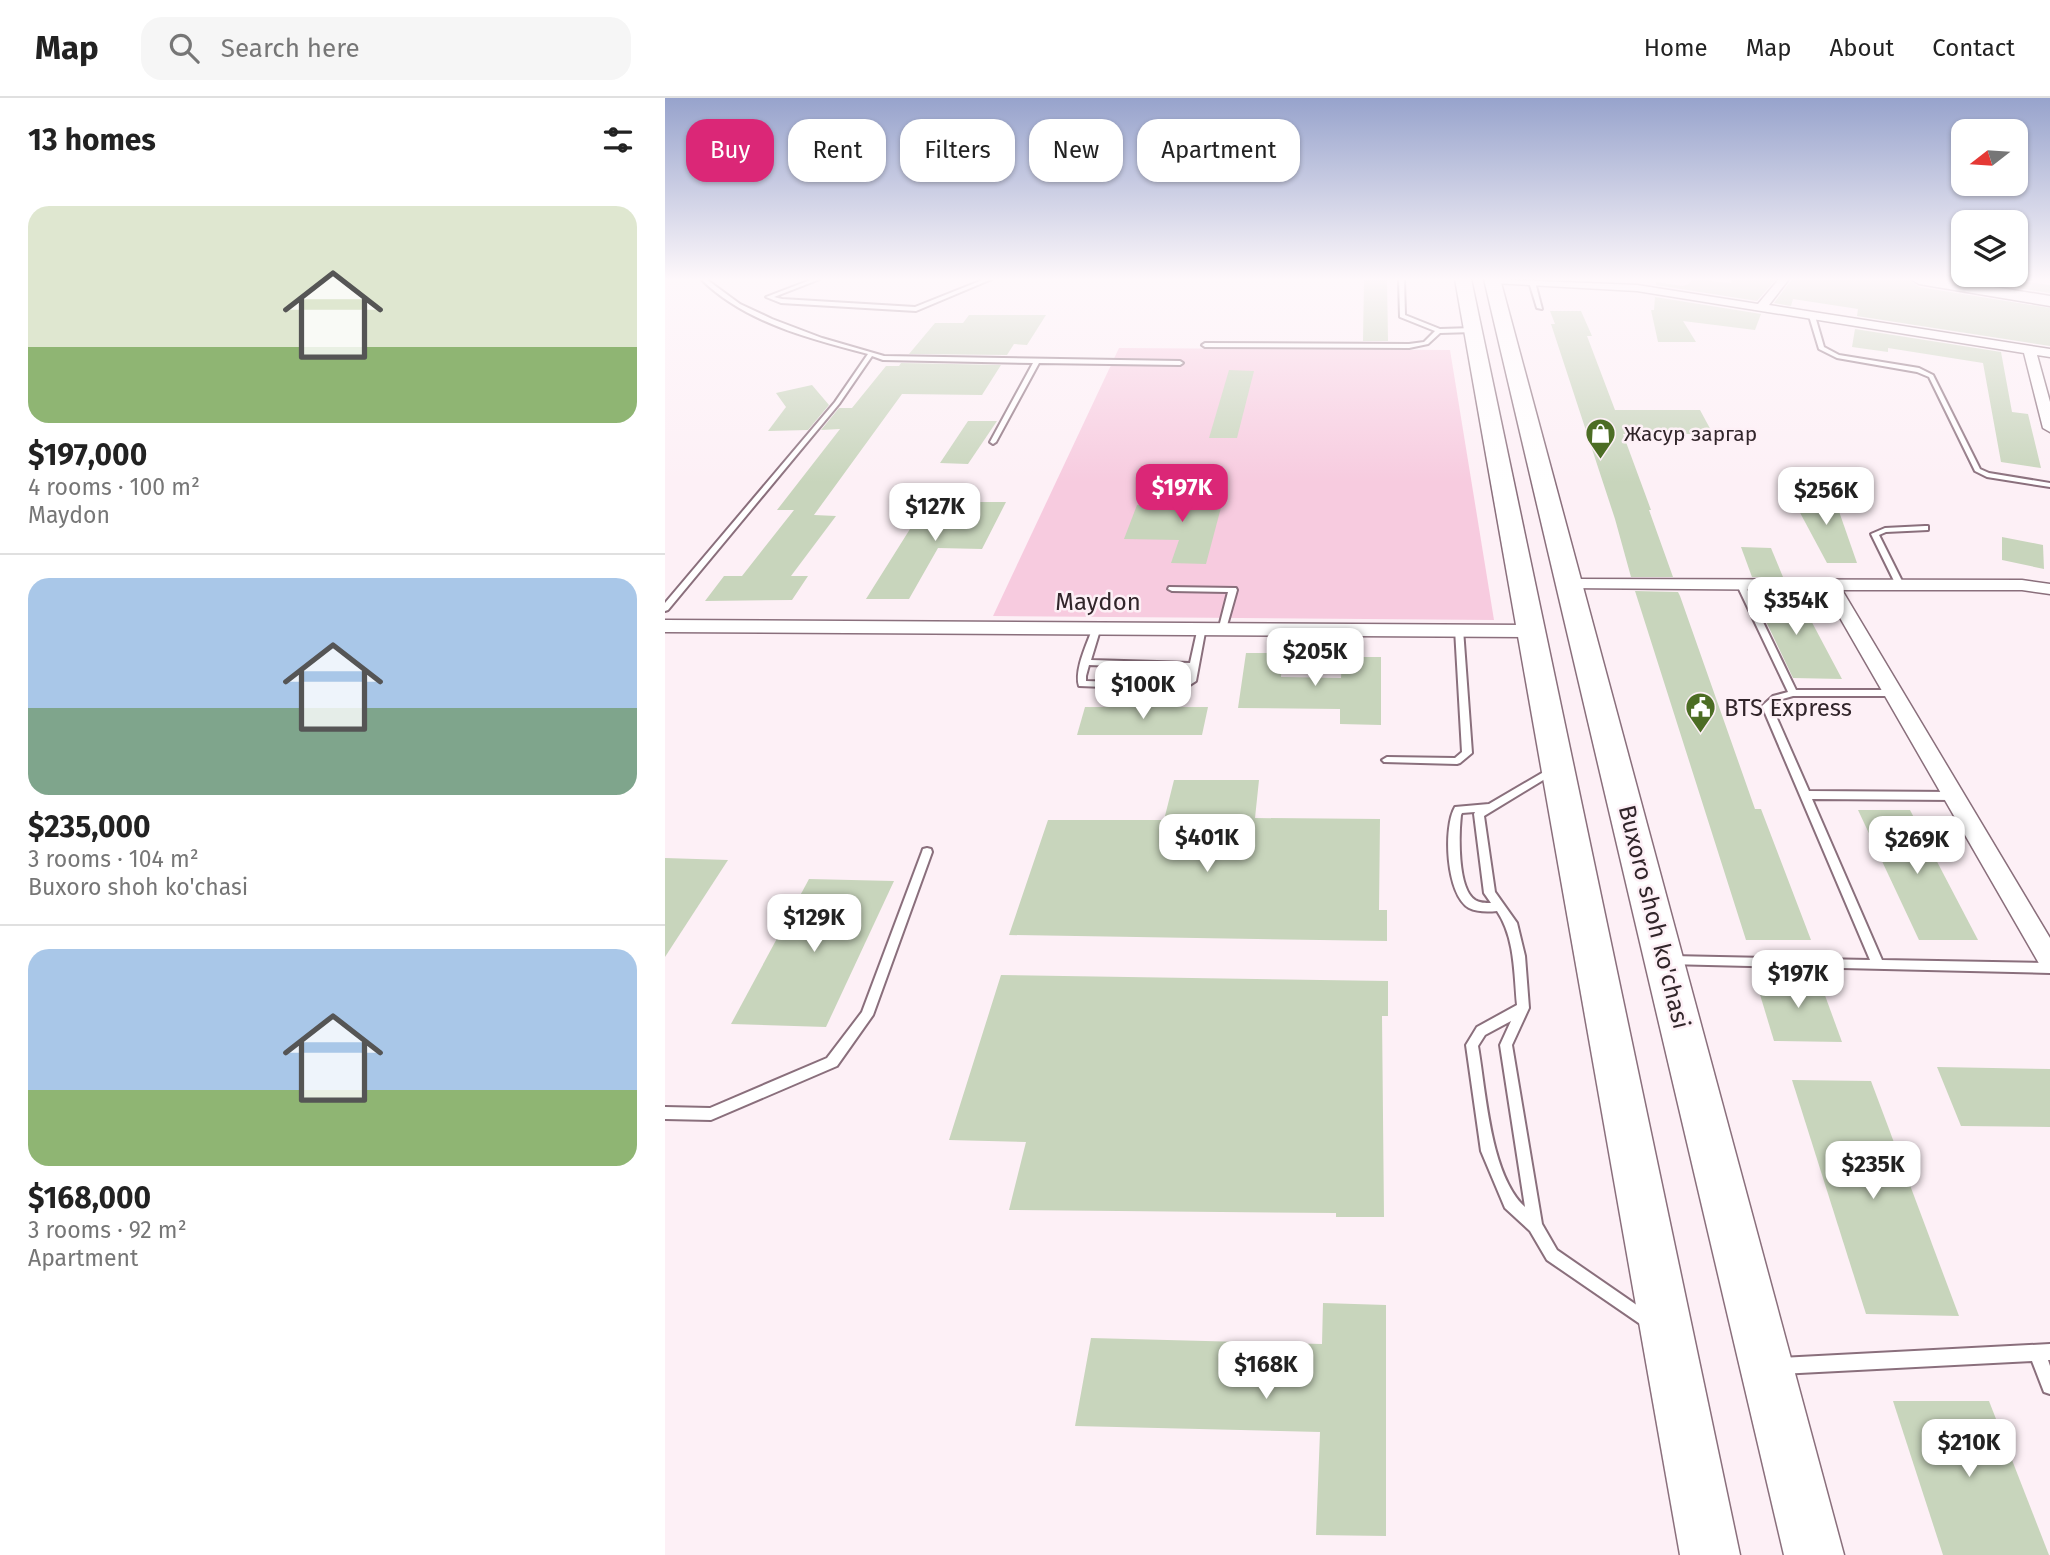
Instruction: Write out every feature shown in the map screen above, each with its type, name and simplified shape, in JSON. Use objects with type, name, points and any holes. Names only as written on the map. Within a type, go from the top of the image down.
[{"type":"main road","name":"Buxoro shoh ko'chasi","points":[[1475,347],[1499,455],[1530,631],[1710,1555]]},
{"type":"main road","name":"Buxoro shoh ko'chasi","points":[[1478,347],[1571,584],[1814,1555]]},
{"type":"main road","points":[[1530,631],[1582,631]]},
{"type":"street","points":[[2005,347],[2050,353]]},
{"type":"street","points":[[2030,351],[2050,428]]},
{"type":"street","points":[[1571,584],[2022,585],[2050,589]]},
{"type":"street","points":[[1830,585],[2050,960]]},
{"type":"street","name":"Maydon","points":[[665,626],[1223,627],[1530,631]]},
{"type":"lane","points":[[845,347],[884,358],[1180,363]]},
{"type":"lane","points":[[1821,347],[1837,356],[1919,370],[1931,376],[1977,470],[1987,475],[2050,485]]},
{"type":"lane","points":[[665,608],[837,403],[871,353]]},
{"type":"lane","points":[[993,442],[1037,361]]},
{"type":"lane","points":[[1900,585],[1875,534],[1885,530],[1925,528]]},
{"type":"lane","points":[[1741,585],[1793,693]]},
{"type":"lane","points":[[1172,589],[1233,590],[1223,627]]},
{"type":"lane","points":[[1097,627],[1081,676],[1082,684],[1182,687],[1191,681],[1202,627]]},
{"type":"lane","points":[[1387,760],[1457,761],[1467,753],[1459,629]]},
{"type":"lane","points":[[1086,662],[1194,666]]},
{"type":"lane","points":[[1878,965],[1767,706],[1776,698],[1793,693],[1893,693]]},
{"type":"lane","points":[[1535,1226],[1506,1045],[1523,1008],[1519,956],[1511,923],[1490,893],[1479,814],[1557,768]]},
{"type":"lane","points":[[1807,795],[1954,796]]},
{"type":"lane","points":[[1490,807],[1459,810],[1455,814],[1458,886],[1473,905],[1500,908]]},
{"type":"lane","points":[[665,1113],[711,1114],[832,1062],[867,1015],[927,852]]},
{"type":"lane","points":[[1665,961],[2050,968]]},
{"type":"lane","points":[[1523,1008],[1481,1031],[1472,1045],[1488,1151],[1510,1203],[1535,1226],[1552,1255],[1667,1335]]},
{"type":"lane","points":[[1767,1367],[2043,1352],[2050,1386]]},
{"type":"shaded area","points":[[1119,348],[1450,350],[1494,620],[993,616]]},
{"type":"building","points":[[915,347],[1012,347],[1007,355],[909,354]]},
{"type":"building","points":[[1559,347],[1591,347],[1615,410],[1700,410],[1713,434],[1623,434],[1673,577],[1631,577],[1615,519]]},
{"type":"building","points":[[1852,347],[1969,347],[2001,352],[2012,412],[2028,414],[2041,468],[2001,462],[1983,363],[1888,348],[1888,352]]},
{"type":"building","points":[[901,363],[1001,365],[982,395],[902,394],[814,515],[836,516],[791,576],[808,576],[792,600],[705,601],[724,576],[742,576],[794,510],[777,510],[840,429],[821,430],[839,408],[852,408],[886,366],[899,366]]},
{"type":"building","points":[[1229,370],[1254,371],[1237,438],[1209,438]]},
{"type":"building","points":[[812,385],[829,405],[808,430],[768,431],[786,407],[776,393]]},
{"type":"building","points":[[968,421],[997,421],[968,464],[940,463]]},
{"type":"building","points":[[1196,484],[1227,485],[1206,564],[1171,563],[1179,540],[1124,539],[1137,505],[1189,506]]},
{"type":"building","points":[[1790,494],[1834,497],[1857,563],[1827,563]]},
{"type":"building","points":[[927,502],[1006,502],[982,549],[938,548],[909,599],[866,599]]},
{"type":"building","points":[[2002,537],[2043,545],[2044,569],[2002,560]]},
{"type":"building","points":[[1741,547],[1771,548],[1783,577],[1752,577]]},
{"type":"building","points":[[1635,591],[1678,592],[1755,809],[1761,809],[1811,940],[1746,940]]},
{"type":"building","points":[[1758,592],[1789,592],[1790,596],[1798,596],[1842,679],[1793,678],[1754,596],[1759,596]]},
{"type":"building","points":[[1246,653],[1283,653],[1281,677],[1341,678],[1342,657],[1381,657],[1381,725],[1340,724],[1340,709],[1238,708]]},
{"type":"building","points":[[1085,707],[1208,707],[1202,735],[1077,735]]},
{"type":"building","points":[[1174,780],[1259,780],[1255,818],[1380,819],[1379,910],[1387,910],[1387,941],[1009,935],[1048,820],[1164,820]]},
{"type":"building","points":[[1858,810],[1910,810],[1978,940],[1919,940]]},
{"type":"building","points":[[665,858],[728,860],[665,957]]},
{"type":"building","points":[[809,879],[894,881],[826,1027],[731,1024]]},
{"type":"building","points":[[1001,975],[1388,981],[1388,1016],[1382,1016],[1384,1217],[1336,1217],[1336,1213],[1009,1210],[1026,1142],[949,1140]]},
{"type":"building","points":[[1755,978],[1819,979],[1842,1042],[1774,1041]]},
{"type":"building","points":[[1937,1067],[2050,1069],[2050,1127],[1961,1126]]},
{"type":"building","points":[[1792,1080],[1871,1081],[1959,1316],[1866,1314]]},
{"type":"building","points":[[1323,1303],[1386,1305],[1386,1536],[1316,1535],[1320,1432],[1075,1426],[1091,1338],[1322,1344]]},
{"type":"building","points":[[1893,1401],[1989,1401],[2049,1555],[1943,1555]]},
{"type":"place","name":"Жасур заргар","points":[[1601,461]]},
{"type":"place","name":"BTS Express","points":[[1701,735]]}]
